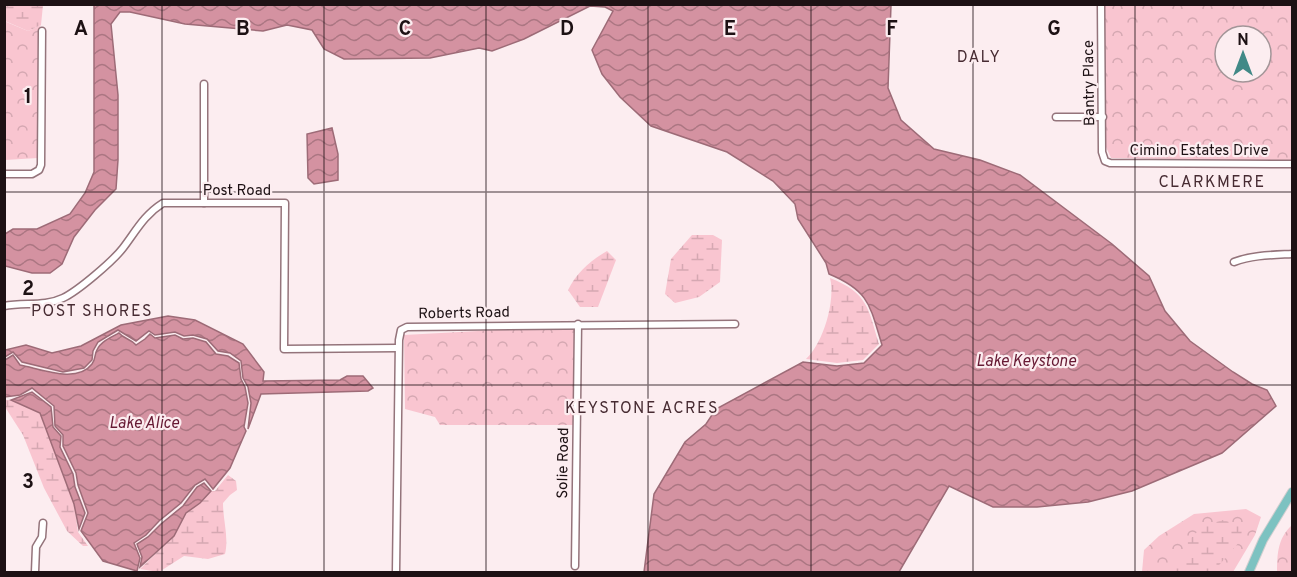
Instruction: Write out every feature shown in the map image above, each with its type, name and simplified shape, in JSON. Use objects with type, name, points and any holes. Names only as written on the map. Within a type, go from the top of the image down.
[{"type":"main road","points":[[1249,573],[1263,540],[1293,492]]},
{"type":"street","name":"Bantry Place","points":[[1101,4],[1102,152],[1105,161]]},
{"type":"street","points":[[4,174],[32,174],[39,170],[41,165],[42,31]]},
{"type":"street","points":[[204,84],[204,204]]},
{"type":"street","points":[[1056,117],[1103,117]]},
{"type":"street","name":"Cimino Estates Drive","points":[[1105,161],[1110,163],[1293,164]]},
{"type":"street","name":"Post Road","points":[[4,306],[17,303],[43,305],[64,298],[109,263],[151,210],[163,203],[285,203],[284,349],[398,348]]},
{"type":"street","points":[[1234,262],[1258,256],[1293,254]]},
{"type":"street","name":"Solie Road","points":[[575,566],[578,324]]},
{"type":"street","name":"Roberts Road","points":[[398,348],[399,334],[407,327],[735,324]]},
{"type":"street","points":[[396,573],[398,348]]},
{"type":"street","points":[[34,573],[36,547],[42,537],[43,523]]},
{"type":"green space","points":[[5,4],[43,5],[41,25],[28,31],[5,21]]},
{"type":"green space","points":[[1105,5],[1292,5],[1292,161],[1111,158],[1106,147]]},
{"type":"green space","points":[[4,21],[28,31],[41,25],[39,28],[38,158],[5,160]]},
{"type":"green space","points":[[692,235],[713,235],[722,240],[720,282],[699,297],[675,303],[665,294],[671,259]]},
{"type":"green space","points":[[607,251],[616,260],[598,307],[580,307],[568,290],[584,268]]},
{"type":"green space","points":[[830,278],[852,290],[865,303],[869,311],[879,344],[863,360],[837,363],[806,359],[818,343],[827,321],[831,298]]},
{"type":"green space","points":[[575,328],[574,425],[440,425],[435,417],[405,409],[404,335]]},
{"type":"green space","points":[[5,400],[11,400],[40,413],[74,504],[78,532],[88,546],[83,546],[67,531],[44,488],[23,435],[5,407]]},
{"type":"green space","points":[[228,475],[236,481],[237,490],[223,503],[225,554],[208,559],[184,556],[159,572],[140,569],[174,536],[186,513],[211,491],[215,491]]},
{"type":"green space","points":[[1246,509],[1261,517],[1255,535],[1233,572],[1142,572],[1144,550],[1159,536],[1194,514]]},
{"type":"green space","points":[[1223,520],[1242,526],[1241,540],[1213,572],[1170,572],[1187,560],[1188,541],[1203,526]]},
{"type":"green space","points":[[1292,525],[1292,572],[1277,572],[1279,546]]},
{"type":"water","name":"Lake Keystone","points":[[94,5],[891,5],[888,88],[901,120],[934,149],[980,160],[1020,175],[1112,244],[1149,276],[1165,311],[1190,341],[1233,372],[1267,390],[1276,406],[1222,453],[1132,491],[1088,502],[1037,507],[993,507],[949,486],[899,572],[644,572],[654,494],[685,442],[706,424],[716,409],[803,362],[837,366],[864,363],[882,345],[866,301],[853,287],[829,274],[826,263],[798,219],[795,204],[773,181],[727,152],[651,126],[620,97],[602,74],[592,50],[613,11],[605,7],[590,6],[524,39],[492,51],[479,48],[430,58],[344,59],[324,49],[312,30],[287,25],[263,31],[185,24],[130,12],[120,12],[111,24],[118,95],[116,189],[95,210],[74,237],[62,264],[50,273],[32,273],[5,266],[5,234],[13,229],[37,229],[70,214],[85,193],[94,172]]},
{"type":"water","points":[[332,128],[338,154],[338,180],[314,184],[308,178],[307,134]]},
{"type":"water","points":[[168,316],[195,320],[243,344],[264,372],[263,381],[340,380],[347,376],[363,376],[373,388],[368,391],[261,394],[248,429],[251,403],[248,387],[243,378],[241,361],[230,353],[218,351],[207,339],[193,335],[184,336],[175,332],[155,335],[149,331],[136,341],[118,330],[98,342],[93,351],[92,360],[84,368],[63,372],[22,362],[13,352],[5,357],[5,350],[26,345],[52,353],[81,346],[121,325]]},
{"type":"water","name":"Lake Alice","points":[[119,333],[136,345],[150,334],[155,338],[175,335],[183,339],[193,338],[206,342],[216,354],[228,356],[239,363],[248,403],[244,427],[246,431],[230,468],[213,489],[205,479],[195,485],[181,503],[134,543],[140,558],[137,571],[103,561],[81,531],[88,513],[76,473],[63,446],[63,435],[55,426],[54,406],[32,388],[20,395],[5,397],[5,360],[13,355],[20,365],[58,374],[77,373],[92,364],[96,352],[106,340]]},
{"type":"water","points":[[32,392],[51,407],[53,427],[61,436],[60,447],[73,474],[75,487],[85,513],[79,529],[74,504],[40,413],[11,400]]},
{"type":"water","points":[[204,483],[211,491],[186,513],[174,536],[140,567],[142,557],[137,544],[183,506],[197,487]]},
{"type":"district","name":"DALY","points":[[979,58]]},
{"type":"district","name":"CLARKMERE","points":[[1212,183]]},
{"type":"district","name":"POST SHORES","points":[[92,312]]},
{"type":"district","name":"KEYSTONE ACRES","points":[[642,409]]}]
